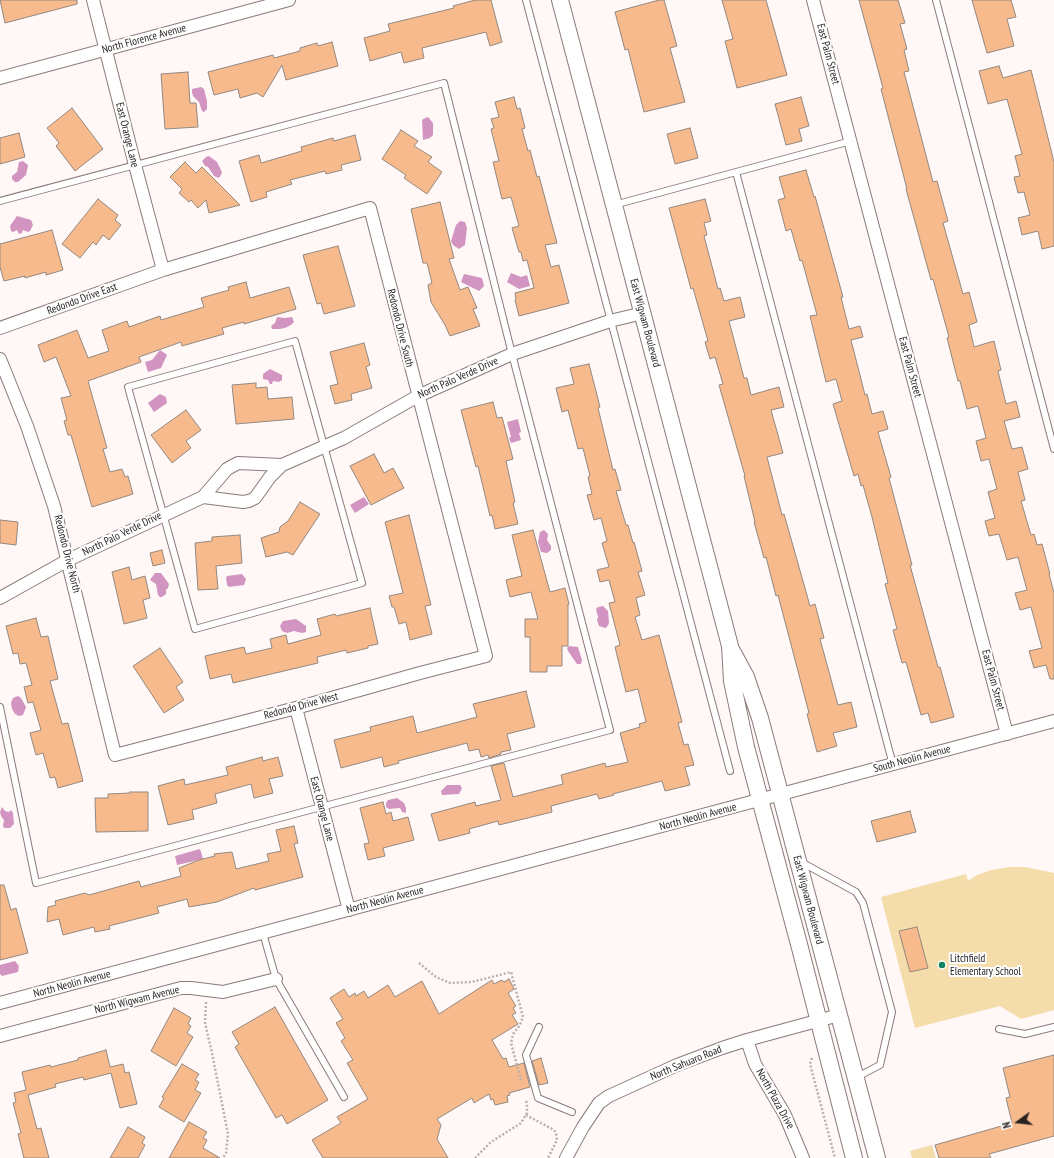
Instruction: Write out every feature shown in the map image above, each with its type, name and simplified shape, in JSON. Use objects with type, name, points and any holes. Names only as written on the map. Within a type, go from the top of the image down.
[{"type":"street","name":"East Orange Lane","points":[[93,0],[163,270]]},
{"type":"street","name":"North Florence Avenue","points":[[0,78],[289,0]]},
{"type":"street","name":"East Wigwam Boulevard","points":[[560,0],[730,646],[732,681],[746,747],[798,860],[877,1158]]},
{"type":"street","name":"East Palm Street","points":[[814,0],[1007,734]]},
{"type":"street","name":"Redondo Drive South","points":[[163,270],[370,208],[486,656]]},
{"type":"street","name":"Redondo Drive East","points":[[0,328],[163,270]]},
{"type":"street","name":"North Palo Verde Drive","points":[[203,497],[243,502],[249,501],[255,498],[270,477],[282,465],[344,438],[418,396],[512,354],[610,321],[643,313]]},
{"type":"street","name":"Redondo Drive North","points":[[0,359],[44,472],[54,506],[115,755]]},
{"type":"street","name":"North Palo Verde Drive","points":[[0,598],[68,560],[203,497],[227,469],[238,463],[282,465]]},
{"type":"street","name":"East Wigwam Boulevard","points":[[730,646],[746,677],[760,718],[770,797],[818,1020],[854,1158]]},
{"type":"street","name":"Redondo Drive West","points":[[115,755],[296,708],[486,656]]},
{"type":"street","name":"East Orange Lane","points":[[296,708],[349,910]]},
{"type":"street","name":"South Neolin Avenue","points":[[770,797],[1054,721]]},
{"type":"street","name":"North Neolin Avenue","points":[[0,1003],[770,797]]},
{"type":"street","name":"North Wigwam Avenue","points":[[0,1036],[175,990],[186,988],[217,992],[228,991],[276,979]]},
{"type":"street","name":"North Sahuaro Road","points":[[566,1158],[583,1127],[599,1103],[604,1099],[677,1065],[747,1040],[839,1015]]},
{"type":"street","name":"North Plaza Drive","points":[[747,1040],[755,1064],[785,1115],[803,1158]]},
{"type":"lane","points":[[526,0],[730,771]]},
{"type":"lane","points":[[936,0],[1054,450]]},
{"type":"lane","points":[[0,202],[444,82],[512,354],[610,730],[36,883],[0,707]]},
{"type":"lane","points":[[614,205],[851,141]]},
{"type":"lane","points":[[736,172],[892,765]]},
{"type":"lane","points":[[295,341],[362,583],[195,629],[164,514],[128,387],[295,341]]},
{"type":"lane","points":[[798,860],[856,892],[863,903],[889,997],[892,1012],[880,1065],[856,1078]]},
{"type":"lane","points":[[263,932],[276,979],[344,1097]]},
{"type":"lane","points":[[999,1029],[1025,1034],[1054,1026]]},
{"type":"lane","points":[[539,1027],[526,1055],[538,1098],[572,1112]]},
{"type":"path","points":[[419,963],[436,977],[450,983],[472,982],[511,972],[523,1017],[520,1025],[513,1034],[511,1043],[521,1081]]},
{"type":"path","points":[[206,990],[205,1024],[228,1134],[226,1153],[223,1158]]},
{"type":"path","points":[[813,1054],[810,1064],[835,1158]]},
{"type":"path","points":[[475,1158],[491,1142],[521,1123],[526,1115],[528,1106],[525,1095]]},
{"type":"path","points":[[526,1115],[554,1130],[556,1133],[557,1140],[548,1158]]},
{"type":"shaded area","points":[[201,87],[204,89],[207,101],[207,109],[204,112],[202,111],[199,102],[193,96],[192,92],[192,89]]},
{"type":"shaded area","points":[[428,117],[433,123],[433,135],[430,138],[423,140],[422,120]]},
{"type":"shaded area","points":[[209,156],[217,162],[221,170],[222,173],[219,178],[214,176],[202,161]]},
{"type":"shaded area","points":[[23,161],[28,165],[26,175],[18,182],[15,182],[12,179],[12,176],[17,172],[19,162]]},
{"type":"shaded area","points":[[17,216],[31,220],[33,225],[30,231],[28,232],[23,230],[22,233],[19,234],[17,230],[13,232],[11,231],[10,226]]},
{"type":"shaded area","points":[[460,221],[465,222],[467,228],[465,245],[459,249],[453,245],[451,241],[456,225]]},
{"type":"shaded area","points":[[511,273],[521,277],[527,275],[530,286],[519,289],[507,282]]},
{"type":"shaded area","points":[[464,274],[482,278],[484,286],[479,291],[461,282]]},
{"type":"shaded area","points":[[277,317],[292,317],[294,322],[285,328],[272,329],[271,326],[275,323]]},
{"type":"shaded area","points":[[160,350],[167,355],[161,368],[148,372],[145,362],[152,360]]},
{"type":"shaded area","points":[[270,369],[282,375],[282,380],[279,382],[273,381],[272,384],[270,384],[268,380],[263,379],[263,374]]},
{"type":"shaded area","points":[[160,394],[166,397],[167,403],[154,412],[148,403]]},
{"type":"shaded area","points":[[518,419],[521,440],[511,443],[507,422]]},
{"type":"shaded area","points":[[364,497],[369,504],[355,513],[350,505]]},
{"type":"shaded area","points":[[544,530],[548,534],[547,540],[551,546],[551,550],[547,553],[541,552],[538,542],[540,532]]},
{"type":"shaded area","points":[[155,573],[161,573],[169,584],[166,594],[162,597],[158,595],[156,584],[150,580]]},
{"type":"shaded area","points":[[242,574],[246,579],[244,585],[229,587],[227,585],[227,576]]},
{"type":"shaded area","points":[[603,606],[608,611],[609,623],[605,628],[599,626],[596,609]]},
{"type":"shaded area","points":[[296,619],[306,626],[306,632],[302,633],[294,631],[287,633],[282,631],[280,626],[283,621]]},
{"type":"shaded area","points":[[569,646],[578,647],[582,660],[581,664],[577,664],[568,651],[567,648]]},
{"type":"shaded area","points":[[18,696],[21,698],[26,707],[23,715],[19,716],[15,714],[11,703],[13,698]]},
{"type":"shaded area","points":[[447,785],[460,785],[462,788],[459,794],[442,795],[441,791]]},
{"type":"shaded area","points":[[397,798],[404,803],[406,813],[402,812],[400,808],[389,809],[386,807],[388,800]]},
{"type":"shaded area","points":[[2,807],[5,811],[9,812],[11,810],[13,813],[14,824],[10,828],[4,828],[3,826],[4,820],[0,812]]},
{"type":"shaded area","points":[[200,849],[203,859],[177,865],[175,856]]},
{"type":"shaded area","points":[[1009,867],[1025,867],[1054,873],[1054,1010],[1021,1019],[1000,1006],[915,1028],[881,897],[966,874],[968,881],[977,875],[991,870]]},
{"type":"shaded area","points":[[15,961],[19,966],[18,972],[2,976],[0,974],[0,965]]},
{"type":"shaded area","points":[[932,1145],[936,1158],[912,1158],[910,1151]]},
{"type":"building","points":[[0,0],[77,0],[77,4],[5,23]]},
{"type":"building","points":[[475,0],[491,0],[502,42],[490,46],[486,32],[422,48],[424,58],[404,63],[401,52],[370,61],[364,38],[390,31],[388,24],[454,8],[453,6]]},
{"type":"building","points":[[664,0],[677,46],[670,48],[685,102],[644,112],[628,49],[625,50],[615,12]]},
{"type":"building","points":[[722,0],[766,0],[787,75],[737,88],[725,41],[733,39]]},
{"type":"building","points":[[859,0],[898,0],[905,23],[900,24],[907,49],[904,50],[909,71],[904,72],[933,182],[937,181],[948,221],[943,223],[963,294],[969,292],[977,322],[969,325],[974,347],[994,341],[1001,370],[998,371],[1006,404],[1016,401],[1020,417],[1004,421],[1012,449],[1022,447],[1028,469],[1018,472],[1025,500],[1021,501],[1031,535],[1034,534],[1037,545],[1042,544],[1054,593],[1054,679],[1050,679],[1046,665],[1034,668],[1029,651],[1042,648],[1031,607],[1020,610],[1015,593],[1027,590],[1018,557],[1007,560],[999,534],[989,536],[985,521],[995,518],[988,492],[997,489],[989,459],[981,461],[976,441],[986,438],[978,406],[967,409],[960,381],[958,381],[947,338],[949,337],[933,279],[931,280],[906,189],[881,89],[883,88]]},
{"type":"building","points":[[972,0],[1011,0],[1016,17],[1007,19],[1014,46],[987,53]]},
{"type":"building","points":[[332,42],[338,66],[286,80],[282,65],[263,97],[257,93],[240,98],[238,89],[214,95],[208,72],[273,55],[274,58],[300,51],[300,48],[317,43],[318,46]]},
{"type":"building","points":[[999,66],[1003,78],[1031,70],[1054,162],[1054,246],[1042,249],[1038,231],[1022,235],[1018,218],[1030,215],[1024,192],[1018,193],[1014,177],[1020,176],[1015,156],[1022,154],[1007,99],[988,104],[979,71]]},
{"type":"building","points":[[188,72],[190,103],[196,103],[198,127],[165,129],[161,74]]},
{"type":"building","points":[[514,97],[517,109],[520,108],[525,128],[522,129],[528,151],[530,150],[537,177],[539,176],[557,243],[545,245],[551,267],[559,265],[569,303],[519,316],[515,293],[534,288],[527,260],[523,261],[512,228],[519,226],[511,197],[502,199],[493,162],[499,161],[491,129],[494,128],[491,119],[499,117],[495,102]]},
{"type":"building","points":[[801,97],[809,126],[799,129],[802,141],[786,145],[775,104]]},
{"type":"building","points":[[72,108],[103,149],[75,171],[56,146],[59,143],[47,128]]},
{"type":"building","points":[[690,128],[698,158],[675,164],[667,134]]},
{"type":"building","points":[[401,130],[418,141],[414,146],[432,157],[428,162],[442,172],[427,194],[404,178],[406,175],[382,159]]},
{"type":"building","points":[[19,133],[25,157],[0,164],[0,138]]},
{"type":"building","points":[[355,135],[361,160],[341,165],[342,170],[326,174],[325,171],[290,180],[292,184],[266,192],[267,197],[251,202],[239,161],[259,155],[261,163],[302,151],[301,147],[333,138],[334,141]]},
{"type":"building","points":[[185,162],[196,173],[202,167],[240,205],[209,213],[206,200],[198,208],[191,200],[189,202],[179,193],[182,189],[170,177]]},
{"type":"building","points":[[806,170],[814,197],[815,196],[843,297],[841,297],[849,329],[860,326],[863,337],[851,340],[865,395],[867,394],[872,414],[883,411],[888,429],[878,432],[891,477],[889,478],[912,565],[910,565],[938,667],[940,667],[954,717],[931,723],[928,713],[921,715],[906,662],[902,663],[893,630],[897,629],[885,584],[888,583],[872,517],[863,485],[861,486],[858,474],[854,476],[833,404],[842,401],[836,379],[826,382],[810,316],[817,315],[802,260],[800,261],[791,229],[786,231],[778,200],[785,198],[779,177]]},
{"type":"building","points":[[98,199],[118,215],[115,220],[121,225],[109,240],[103,235],[96,245],[93,242],[80,258],[62,244]]},
{"type":"building","points":[[705,199],[711,221],[704,223],[707,235],[704,236],[718,289],[720,288],[724,301],[740,297],[745,317],[729,321],[744,378],[747,378],[751,395],[779,387],[784,407],[771,410],[783,453],[767,457],[782,515],[784,514],[810,606],[815,604],[824,638],[820,639],[838,705],[851,702],[857,727],[833,733],[837,746],[817,752],[807,714],[809,713],[778,595],[776,596],[766,557],[764,558],[754,522],[745,476],[719,385],[723,384],[715,357],[710,359],[705,342],[708,341],[693,288],[691,289],[669,208]]},
{"type":"building","points":[[440,202],[454,258],[449,259],[460,290],[468,287],[477,308],[473,309],[480,326],[450,336],[431,302],[428,285],[432,283],[427,263],[423,263],[411,209]]},
{"type":"building","points":[[52,230],[63,270],[46,275],[46,272],[25,278],[25,276],[4,281],[0,267],[0,244]]},
{"type":"building","points":[[338,246],[355,306],[324,314],[321,303],[317,304],[303,255]]},
{"type":"building","points":[[246,282],[250,298],[289,287],[296,309],[244,324],[244,322],[222,328],[224,334],[182,346],[181,342],[139,357],[141,362],[88,381],[107,448],[103,449],[110,472],[122,469],[125,477],[128,476],[133,494],[92,507],[71,435],[68,435],[64,421],[67,420],[61,398],[71,396],[56,357],[44,362],[38,345],[77,330],[88,358],[109,351],[102,330],[127,321],[129,327],[160,316],[161,320],[204,307],[201,298],[229,290],[228,287]]},
{"type":"building","points":[[364,343],[370,365],[366,367],[372,388],[351,394],[352,400],[335,404],[330,386],[338,384],[330,352]]},
{"type":"building","points":[[589,364],[600,407],[598,408],[613,470],[615,469],[621,490],[616,491],[626,525],[628,525],[633,543],[634,542],[642,571],[638,572],[645,595],[636,598],[640,615],[635,617],[642,640],[659,635],[682,722],[678,723],[684,745],[688,744],[694,765],[685,767],[690,785],[665,791],[662,781],[599,799],[597,794],[551,806],[552,812],[499,825],[498,821],[469,829],[470,833],[439,841],[431,814],[475,802],[476,806],[501,800],[491,766],[504,763],[513,797],[563,784],[561,775],[605,763],[606,767],[628,762],[620,733],[640,727],[639,724],[646,722],[638,689],[626,692],[615,647],[620,645],[609,603],[615,602],[609,580],[600,582],[597,570],[609,567],[602,543],[607,541],[601,518],[594,520],[587,495],[592,494],[588,477],[590,476],[583,448],[578,449],[568,410],[562,412],[556,388],[574,384],[570,368]]},
{"type":"building","points":[[256,383],[256,388],[267,387],[268,399],[292,397],[294,419],[236,424],[232,385]]},
{"type":"building","points":[[493,402],[497,418],[502,417],[513,459],[506,461],[518,524],[495,529],[492,515],[490,516],[478,466],[476,467],[461,410]]},
{"type":"building","points":[[186,410],[201,430],[186,441],[191,448],[172,463],[151,435]]},
{"type":"building","points":[[374,454],[384,473],[393,468],[404,488],[371,505],[350,466]]},
{"type":"building","points":[[300,502],[320,514],[293,555],[287,552],[266,557],[261,538],[279,532],[280,527],[288,521]]},
{"type":"building","points":[[409,515],[431,605],[425,606],[432,634],[410,640],[406,622],[399,624],[389,596],[403,593],[385,522]]},
{"type":"building","points":[[0,520],[18,522],[16,545],[0,543]]},
{"type":"building","points":[[533,530],[550,592],[565,588],[569,604],[568,646],[562,646],[562,666],[547,666],[547,672],[530,672],[530,637],[525,637],[525,619],[538,619],[531,592],[510,597],[506,580],[522,576],[512,535]]},
{"type":"building","points":[[240,535],[242,563],[216,566],[218,589],[198,590],[195,543],[212,541],[212,537]]},
{"type":"building","points":[[162,550],[165,563],[153,566],[150,553]]},
{"type":"building","points":[[129,567],[132,580],[145,576],[150,598],[143,600],[147,618],[124,624],[112,572]]},
{"type":"building","points":[[370,608],[378,644],[347,653],[346,650],[317,657],[318,663],[233,683],[231,674],[210,679],[205,656],[244,647],[246,654],[272,648],[270,639],[286,635],[288,644],[321,635],[317,619],[335,614],[336,616]]},
{"type":"building","points":[[36,618],[41,637],[48,636],[58,679],[50,681],[62,724],[68,723],[83,781],[58,788],[55,777],[50,778],[43,753],[36,755],[30,733],[41,730],[33,702],[28,703],[24,687],[32,685],[26,663],[20,664],[18,653],[13,654],[6,626]]},
{"type":"building","points":[[160,648],[183,682],[176,687],[184,700],[164,713],[133,666]]},
{"type":"building","points":[[526,691],[535,727],[507,734],[511,750],[501,752],[501,754],[489,758],[488,755],[481,757],[479,749],[469,751],[467,743],[398,761],[399,763],[384,767],[382,757],[341,768],[334,740],[371,731],[370,727],[413,716],[417,733],[477,717],[473,704]]},
{"type":"building","points":[[262,757],[263,761],[278,757],[283,776],[269,779],[273,793],[254,798],[251,784],[215,794],[217,803],[192,810],[194,819],[168,825],[158,786],[184,779],[185,785],[228,775],[226,767]]},
{"type":"building","points":[[148,792],[148,831],[96,832],[95,798],[108,798],[108,794]]},
{"type":"building","points":[[383,802],[386,814],[391,812],[393,821],[408,817],[414,840],[383,848],[385,856],[368,860],[364,844],[369,843],[360,808]]},
{"type":"building","points":[[910,811],[916,832],[877,842],[871,821]]},
{"type":"building","points":[[294,826],[298,843],[294,844],[303,877],[255,890],[254,888],[217,902],[189,907],[187,899],[157,907],[159,913],[109,926],[110,929],[95,932],[94,927],[63,935],[59,919],[47,922],[48,907],[56,905],[55,901],[85,893],[89,895],[139,881],[141,887],[181,876],[179,868],[199,860],[215,856],[214,854],[232,852],[236,869],[269,861],[267,854],[281,851],[276,830]]},
{"type":"building","points":[[0,885],[4,885],[11,910],[16,908],[28,953],[0,960]]},
{"type":"building","points":[[917,927],[928,968],[910,972],[899,931]]},
{"type":"building","points":[[509,979],[514,989],[508,993],[516,1006],[513,1008],[516,1013],[512,1015],[518,1024],[492,1040],[503,1059],[506,1058],[509,1067],[524,1063],[530,1087],[509,1093],[510,1095],[507,1096],[508,1102],[495,1105],[489,1094],[474,1103],[472,1098],[437,1119],[441,1125],[437,1139],[448,1158],[323,1158],[312,1140],[341,1123],[337,1117],[368,1099],[347,1063],[353,1060],[341,1041],[345,1038],[336,1023],[343,1019],[330,998],[344,989],[349,997],[355,993],[356,996],[364,991],[368,998],[388,985],[395,997],[422,981],[439,1014],[492,980],[494,984],[502,980],[504,982]]},
{"type":"building","points":[[275,1007],[328,1100],[287,1124],[282,1115],[276,1118],[235,1047],[239,1044],[232,1032]]},
{"type":"building","points":[[174,1008],[191,1018],[188,1024],[191,1026],[187,1033],[193,1037],[176,1066],[151,1051]]},
{"type":"building","points":[[106,1050],[110,1067],[123,1064],[125,1073],[129,1072],[137,1104],[120,1108],[111,1073],[84,1080],[83,1077],[55,1084],[56,1087],[28,1095],[37,1129],[41,1128],[49,1158],[24,1158],[18,1134],[21,1133],[13,1103],[16,1102],[14,1093],[26,1090],[22,1072],[78,1060],[78,1058]]},
{"type":"building","points":[[1054,1055],[1054,1136],[989,1154],[991,1158],[939,1158],[935,1145],[1012,1123],[1006,1098],[1010,1097],[1003,1068]]},
{"type":"building","points":[[541,1058],[548,1083],[539,1085],[532,1061]]},
{"type":"building","points":[[182,1064],[199,1074],[195,1080],[199,1082],[195,1090],[201,1093],[184,1122],[159,1107],[164,1098],[162,1097]]},
{"type":"building","points":[[189,1122],[207,1132],[203,1138],[207,1140],[203,1148],[220,1158],[169,1158]]},
{"type":"building","points":[[128,1127],[145,1137],[142,1143],[145,1145],[138,1158],[110,1158]]},
{"type":"place","name":"Litchfield Elementary School","points":[[942,965]]}]
